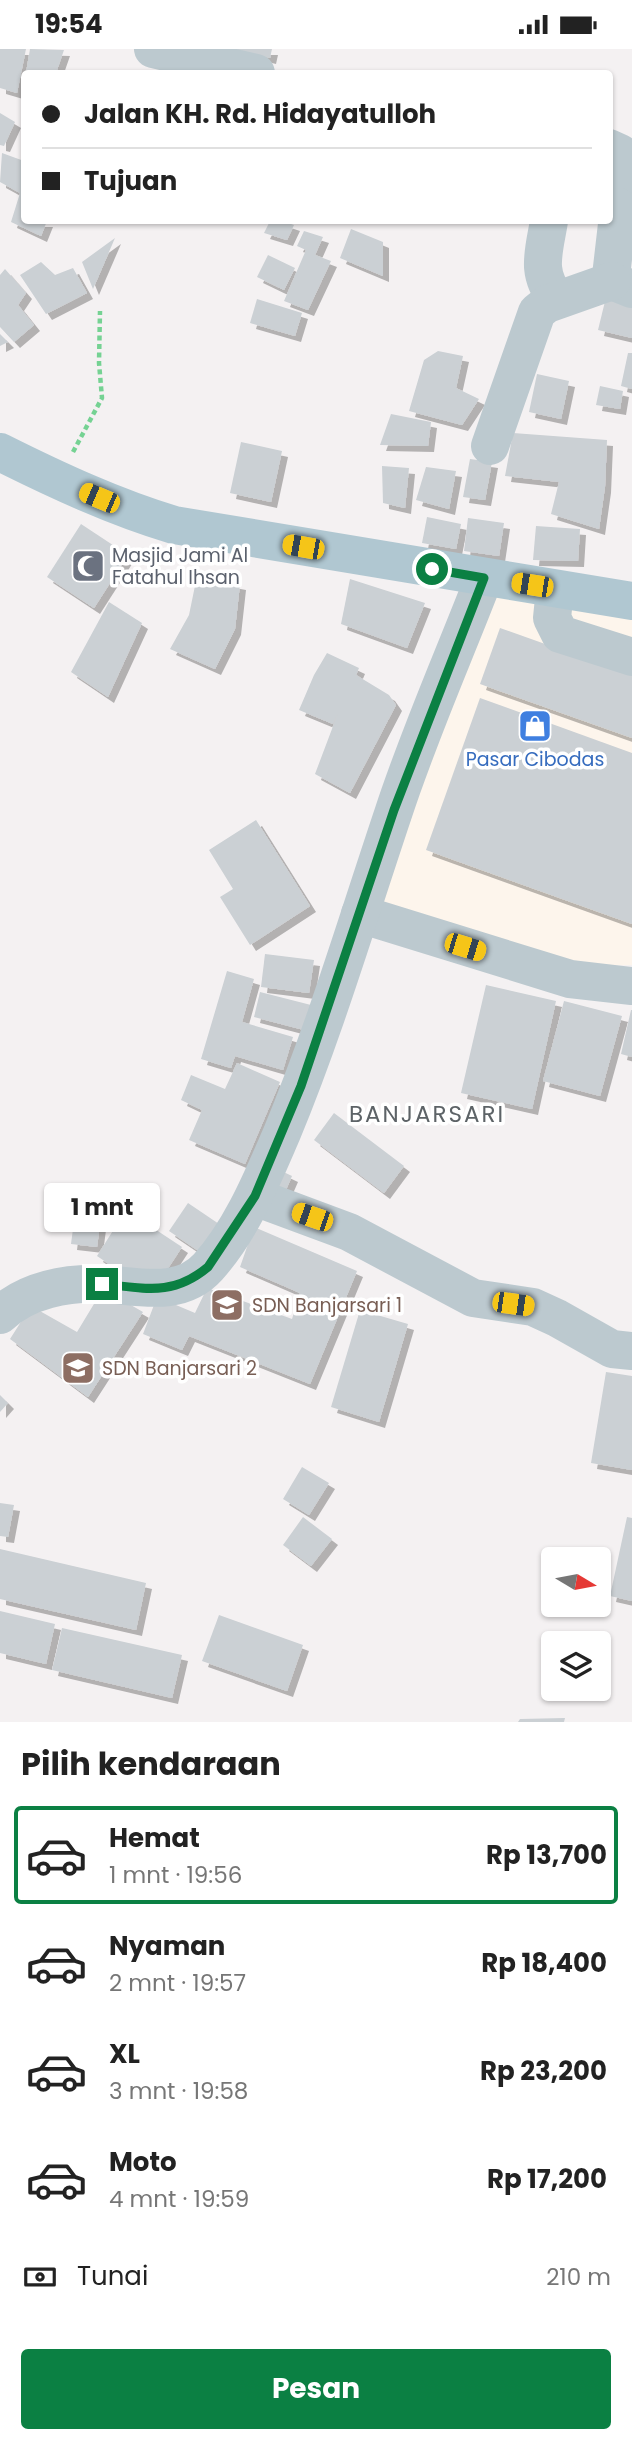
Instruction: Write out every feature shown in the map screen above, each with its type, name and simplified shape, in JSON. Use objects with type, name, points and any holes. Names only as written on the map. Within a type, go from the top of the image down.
[{"type":"main road","points":[[0,452],[57,480],[141,515],[174,525],[632,601]]},
{"type":"street","points":[[153,49],[243,70]]},
{"type":"street","points":[[490,446],[537,312],[557,299],[622,285],[611,269],[625,208],[623,161],[620,153],[613,150]]},
{"type":"street","points":[[549,224],[542,272],[548,289],[557,299]]},
{"type":"street","points":[[0,1315],[31,1294],[76,1285],[102,1284],[164,1289],[186,1281],[208,1267],[255,1196],[301,1086],[394,810],[484,578]]},
{"type":"street","points":[[555,589],[552,618],[560,634],[632,657]]},
{"type":"street","points":[[360,914],[570,979],[632,986]]},
{"type":"street","points":[[255,1196],[349,1232],[473,1298],[533,1307],[612,1349],[632,1351]]},
{"type":"path","points":[[57,480],[102,398],[99,363],[100,311]]},
{"type":"shaded area","name":"Pasar Cibodas","points":[[489,593],[632,616],[632,965],[581,966],[373,908]]},
{"type":"building","points":[[0,49],[26,49],[17,93],[0,88]]},
{"type":"building","points":[[30,49],[64,50],[57,70],[26,70]]},
{"type":"building","points":[[234,49],[272,49],[270,58]]},
{"type":"building","points":[[0,113],[15,122],[4,146],[0,145]]},
{"type":"building","points":[[2,153],[21,160],[21,224],[46,224],[41,236],[11,222],[20,193],[0,182]]},
{"type":"building","points":[[268,224],[294,225],[287,240],[264,233]]},
{"type":"building","points":[[351,229],[383,242],[383,276],[340,258]]},
{"type":"building","points":[[304,231],[323,237],[315,255],[331,261],[308,310],[284,301],[306,250],[297,246]]},
{"type":"building","points":[[115,238],[93,289],[82,262]]},
{"type":"building","points":[[268,255],[295,268],[284,290],[257,277]]},
{"type":"building","points":[[41,262],[55,275],[73,268],[87,293],[46,314],[20,275]]},
{"type":"building","points":[[5,269],[26,293],[18,305],[34,325],[14,342],[0,327],[0,275]]},
{"type":"building","points":[[608,289],[632,295],[632,338],[598,330]]},
{"type":"building","points":[[257,299],[302,313],[295,336],[250,323]]},
{"type":"building","points":[[0,334],[8,342],[0,346]]},
{"type":"building","points":[[438,351],[463,356],[456,388],[479,399],[462,425],[409,411],[424,360]]},
{"type":"building","points":[[628,353],[632,353],[632,389],[621,386]]},
{"type":"building","points":[[537,374],[569,381],[561,419],[529,412]]},
{"type":"building","points":[[600,386],[623,391],[620,409],[596,405]]},
{"type":"building","points":[[391,414],[431,422],[428,446],[380,445]]},
{"type":"building","points":[[513,433],[607,440],[605,487],[599,529],[551,514],[559,482],[505,476]]},
{"type":"building","points":[[241,442],[282,451],[271,502],[230,493]]},
{"type":"building","points":[[470,459],[492,462],[485,500],[463,497]]},
{"type":"building","points":[[382,466],[409,468],[405,508],[383,503]]},
{"type":"building","points":[[426,467],[456,471],[449,509],[416,500]]},
{"type":"building","points":[[427,517],[461,524],[456,549],[422,543]]},
{"type":"building","points":[[468,518],[504,523],[499,556],[464,551]]},
{"type":"building","name":"Masjid Jami Al Fatahul Ihsan","points":[[81,524],[128,555],[94,608],[47,577]]},
{"type":"building","points":[[536,526],[580,529],[578,561],[533,560]]},
{"type":"building","points":[[197,576],[240,584],[235,629],[215,669],[170,649],[189,615]]},
{"type":"building","points":[[350,579],[425,603],[407,648],[341,624]]},
{"type":"building","points":[[109,602],[142,623],[108,697],[71,672]]},
{"type":"building","points":[[500,628],[632,675],[632,738],[480,684]]},
{"type":"building","points":[[327,653],[359,668],[356,675],[389,695],[396,705],[350,793],[315,774],[338,713],[333,724],[299,710]]},
{"type":"building","points":[[480,698],[632,753],[632,924],[426,850]]},
{"type":"building","points":[[256,820],[310,906],[250,945],[220,897],[233,889],[209,850]]},
{"type":"building","points":[[265,954],[314,960],[309,993],[261,987]]},
{"type":"building","points":[[227,971],[254,979],[242,1022],[293,1037],[283,1070],[235,1056],[231,1068],[201,1059]]},
{"type":"building","points":[[486,985],[556,1001],[532,1109],[461,1093]]},
{"type":"building","points":[[260,992],[311,1005],[304,1030],[254,1017]]},
{"type":"building","points":[[564,1001],[622,1016],[600,1096],[543,1081]]},
{"type":"building","points":[[632,1010],[632,1057],[621,1054]]},
{"type":"building","points":[[237,1063],[280,1082],[245,1164],[189,1140],[202,1110],[181,1100],[191,1075],[225,1089]]},
{"type":"building","points":[[334,1113],[404,1166],[384,1193],[314,1140]]},
{"type":"building","points":[[273,1167],[292,1176],[281,1201]]},
{"type":"building","points":[[77,1198],[103,1201],[97,1247],[71,1244]]},
{"type":"building","points":[[188,1203],[222,1226],[203,1254],[169,1231]]},
{"type":"building","points":[[126,1210],[182,1247],[163,1276],[122,1273],[97,1256]]},
{"type":"building","name":"SDN Banjarsari 1","points":[[254,1227],[357,1271],[310,1384],[189,1336],[182,1350],[143,1334],[157,1297],[195,1313],[207,1288],[292,1319],[300,1293],[240,1267]]},
{"type":"building","name":"SDN Banjarsari 2","points":[[103,1289],[143,1312],[88,1397],[10,1339],[31,1306],[77,1332]]},
{"type":"building","points":[[360,1310],[408,1324],[379,1422],[331,1407]]},
{"type":"building","points":[[606,1372],[632,1376],[632,1470],[591,1463]]},
{"type":"building","points":[[0,1395],[8,1403],[0,1412]]},
{"type":"building","points":[[302,1467],[329,1483],[309,1515],[283,1499]]},
{"type":"building","points":[[0,1503],[14,1505],[8,1537],[0,1536]]},
{"type":"building","points":[[303,1517],[332,1539],[311,1566],[283,1545]]},
{"type":"building","points":[[627,1517],[632,1518],[632,1601],[611,1596]]},
{"type":"building","points":[[0,1549],[146,1583],[136,1630],[0,1599]]},
{"type":"building","points":[[0,1611],[55,1624],[46,1664],[0,1653]]},
{"type":"building","points":[[219,1615],[303,1645],[287,1691],[202,1661]]},
{"type":"building","points":[[62,1628],[182,1655],[172,1698],[52,1670]]},
{"type":"building","points":[[565,1718],[564,1722],[518,1722],[520,1719]]},
{"type":"place","name":"Masjid Jami Al Fatahul Ihsan","points":[[88,566]]},
{"type":"place","name":"Pasar Cibodas","points":[[535,726]]},
{"type":"place","name":"SDN Banjarsari 1","points":[[227,1305]]},
{"type":"place","name":"SDN Banjarsari 2","points":[[78,1368]]},
{"type":"district","name":"BANJARSARI","points":[[427,1114]]},
{"type":"route","points":[[102,1284],[164,1289],[198,1275],[208,1267],[255,1196],[301,1086],[394,810],[484,578],[432,569]]}]
